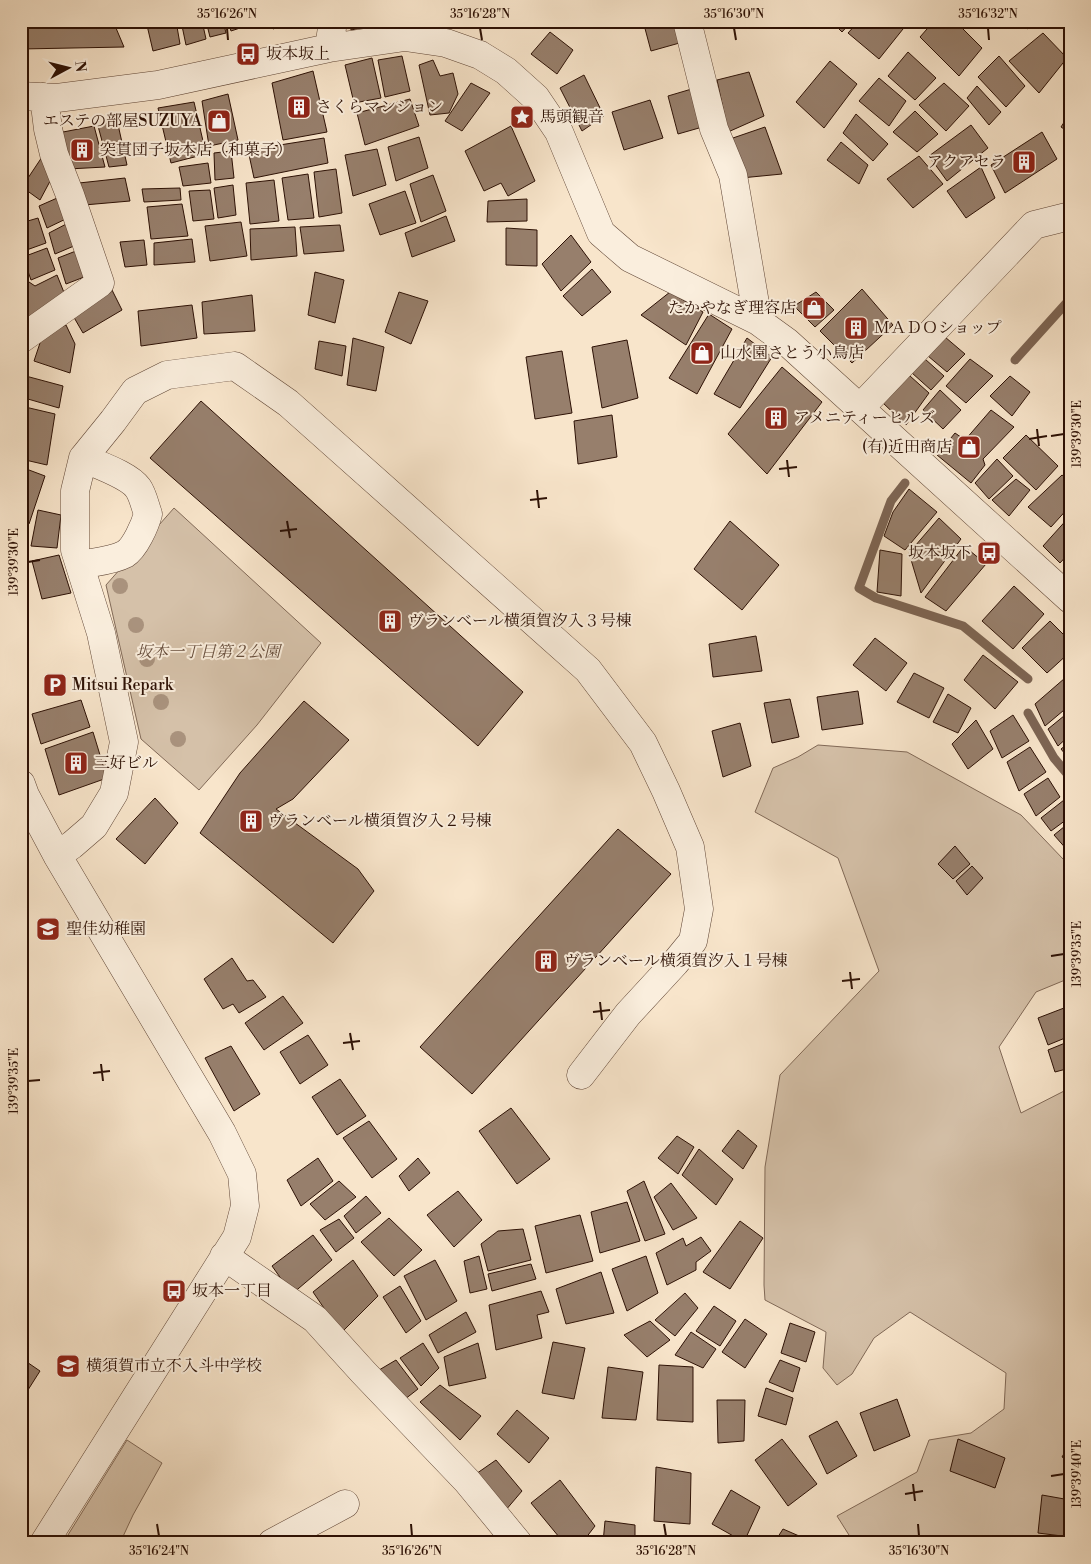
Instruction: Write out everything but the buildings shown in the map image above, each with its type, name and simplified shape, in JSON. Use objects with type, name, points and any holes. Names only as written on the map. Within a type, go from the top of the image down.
[{"type":"street","points":[[329,48],[333,21]]},
{"type":"street","points":[[687,21],[714,129],[733,175],[758,321]]},
{"type":"street","points":[[21,339],[100,283],[54,154],[48,129],[33,97],[57,98],[158,85],[329,48],[405,37],[446,43],[480,55],[506,71],[536,98],[559,132],[601,233],[630,258],[758,321],[787,342],[1070,599]]},
{"type":"street","points":[[860,408],[1034,224],[1070,216]]},
{"type":"street","points":[[58,855],[94,826],[114,793],[124,742],[101,633],[75,550],[75,491],[83,458],[135,391],[167,375],[235,366],[288,403],[588,670],[642,743],[666,791],[690,847],[699,909],[693,941],[676,963],[628,1014],[582,1075]]},
{"type":"street","points":[[80,565],[106,560],[127,553],[142,531],[148,514],[138,488],[125,478],[83,458]]},
{"type":"street","points":[[21,784],[25,795],[58,855],[222,1133],[242,1174],[245,1206],[237,1237],[44,1543]]},
{"type":"street","points":[[224,1256],[315,1319],[468,1481],[518,1543]]},
{"type":"street","points":[[272,1543],[345,1504]]},
{"type":"green space","name":"坂本一丁目第２公園","points":[[174,508],[321,643],[257,725],[199,790],[141,739],[106,585]]},
{"type":"green space","points":[[818,745],[907,752],[1021,815],[1064,860],[1070,861],[1070,978],[1036,992],[999,1047],[1021,1113],[1070,1088],[1070,1543],[854,1543],[837,1516],[917,1472],[929,1440],[971,1433],[1004,1409],[1006,1373],[910,1312],[874,1338],[852,1374],[837,1385],[823,1368],[826,1332],[765,1300],[765,1167],[780,1075],[879,971],[838,858],[755,812],[773,768],[798,757]]},
{"type":"green space","points":[[127,1440],[162,1463],[133,1515],[120,1543],[63,1543]]},
{"type":"waterway","points":[[1015,360],[1070,299]]},
{"type":"waterway","points":[[905,483],[891,501],[859,588],[876,598],[963,626],[1028,679]]},
{"type":"waterway","points":[[1028,713],[1054,758],[1070,777]]},
{"type":"place","name":"坂本坂上","points":[[248,54]]},
{"type":"place","name":"さくらマンション","points":[[299,107]]},
{"type":"place","name":"馬頭観音","points":[[522,117]]},
{"type":"place","name":"エステの部屋SUZUYA","points":[[219,121]]},
{"type":"place","name":"突貫団子坂本店（和菓子）","points":[[82,150]]},
{"type":"place","name":"アクアセラ","points":[[1024,162]]},
{"type":"place","name":"たかやなぎ理容店","points":[[814,308]]},
{"type":"place","name":"ＭＡＤＯショップ","points":[[856,328]]},
{"type":"place","name":"山水園さとう小鳥店","points":[[702,353]]},
{"type":"place","name":"アメニティーヒルズ","points":[[776,418]]},
{"type":"place","name":"(有)近田商店","points":[[969,447]]},
{"type":"place","name":"坂本坂下","points":[[989,553]]},
{"type":"place","name":"ヴランベール横須賀汐入３号棟","points":[[390,621]]},
{"type":"place","name":"Mitsui Repark","points":[[55,685]]},
{"type":"place","name":"三好ビル","points":[[76,763]]},
{"type":"place","name":"ヴランベール横須賀汐入２号棟","points":[[251,821]]},
{"type":"place","name":"聖佳幼稚園","points":[[48,929]]},
{"type":"place","name":"ヴランベール横須賀汐入１号棟","points":[[546,961]]},
{"type":"place","name":"坂本一丁目","points":[[174,1291]]},
{"type":"place","name":"横須賀市立不入斗中学校","points":[[68,1366]]}]
